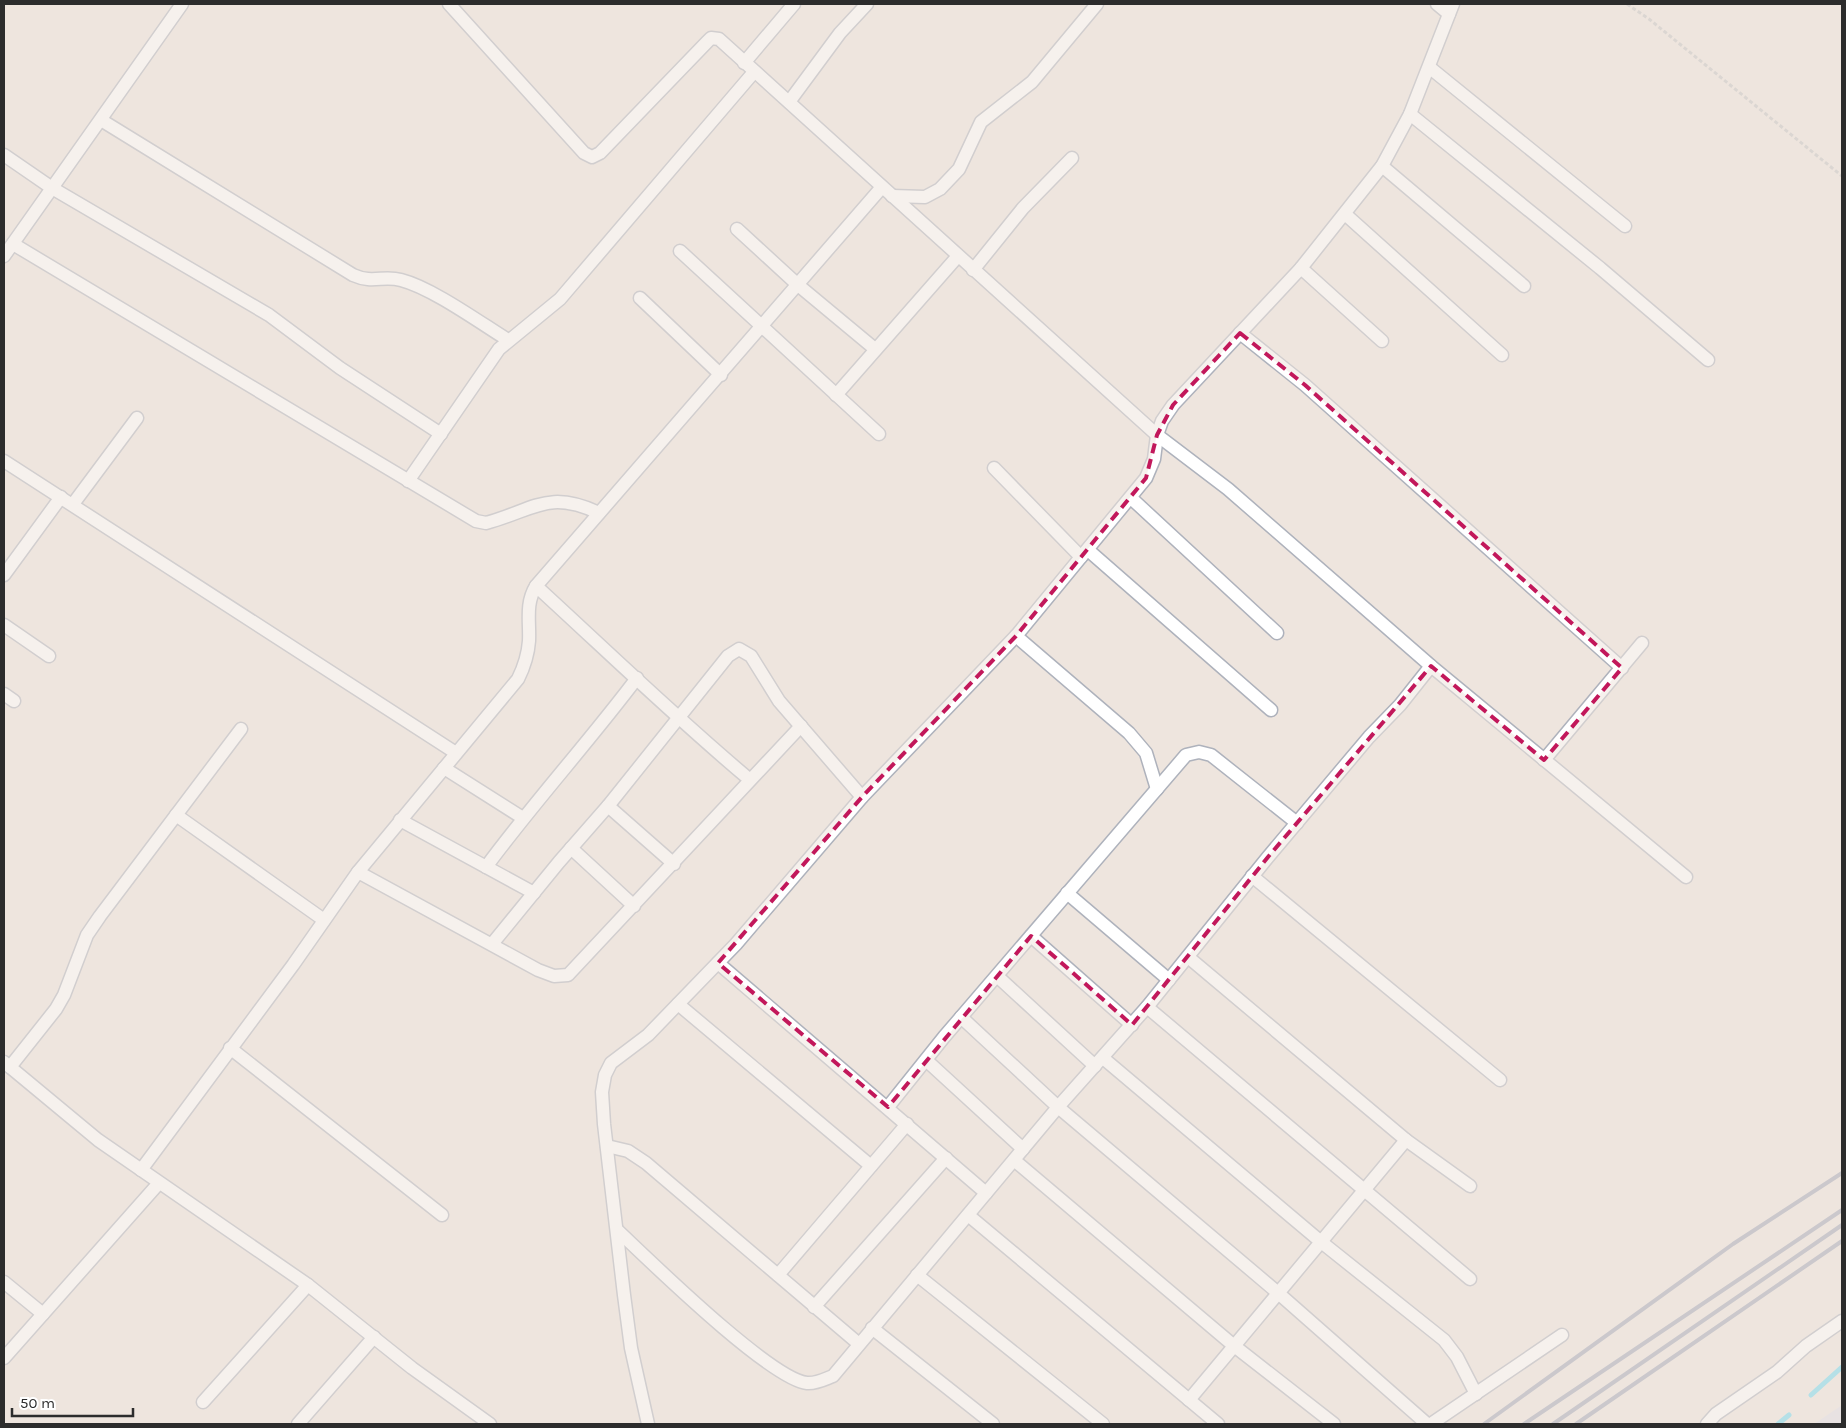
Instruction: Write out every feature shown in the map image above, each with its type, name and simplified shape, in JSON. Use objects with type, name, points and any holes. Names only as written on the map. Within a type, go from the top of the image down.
[{"type":"street","points":[[4,256],[182,4]]},
{"type":"street","points":[[449,4],[584,153],[592,157],[600,153],[711,38],[719,39],[1157,435],[1228,489],[1431,666],[1686,877]]},
{"type":"street","points":[[744,63],[794,4]]},
{"type":"street","points":[[789,102],[840,33],[867,4]]},
{"type":"street","points":[[892,196],[925,197],[940,189],[958,169],[981,122],[1032,82],[1097,4]]},
{"type":"street","points":[[648,1424],[631,1348],[607,1146],[602,1092],[605,1075],[612,1063],[648,1035],[718,963],[773,902],[862,797],[1016,636],[1131,498],[1146,478],[1154,459],[1157,435],[1162,421],[1173,405],[1301,268],[1382,166],[1410,114],[1451,9],[1437,4]]},
{"type":"street","points":[[1429,67],[1625,226]]},
{"type":"street","points":[[408,481],[482,370],[508,340],[544,315],[560,299],[754,72]]},
{"type":"street","points":[[1410,114],[1600,268],[1708,360]]},
{"type":"street","points":[[100,120],[352,275],[363,280],[399,279],[408,282],[451,305],[508,340]]},
{"type":"street","points":[[4,156],[52,188],[269,315],[340,368],[441,434]]},
{"type":"street","points":[[973,270],[1018,213],[1072,158]]},
{"type":"street","points":[[1382,166],[1524,286]]},
{"type":"street","points":[[141,1170],[293,965],[358,872],[456,753],[507,695],[525,665],[529,640],[529,604],[531,594],[536,586],[762,328],[882,187]]},
{"type":"street","points":[[1345,214],[1502,355]]},
{"type":"street","points":[[737,229],[798,285],[876,349]]},
{"type":"street","points":[[13,244],[476,521],[486,523],[548,502],[564,501],[580,504],[599,513]]},
{"type":"street","points":[[680,251],[879,434]]},
{"type":"street","points":[[836,395],[958,256]]},
{"type":"street","points":[[1301,268],[1382,341]]},
{"type":"street","points":[[640,298],[721,375]]},
{"type":"street","points":[[1240,333],[1305,385],[1622,668]]},
{"type":"street","points":[[73,504],[136,418]]},
{"type":"street","points":[[4,461],[61,496],[456,753]]},
{"type":"street","points":[[994,468],[1084,554],[1271,710]]},
{"type":"street","points":[[4,575],[61,496]]},
{"type":"street","points":[[1131,498],[1277,633]]},
{"type":"street","points":[[536,586],[637,678],[678,719],[749,779]]},
{"type":"street","points":[[4,625],[49,656]]},
{"type":"street","points":[[1016,636],[1128,733],[1146,753],[1157,789]]},
{"type":"street","points":[[1544,760],[1642,643]]},
{"type":"street","points":[[492,944],[608,806],[728,656],[739,649],[751,656],[770,690],[862,797]]},
{"type":"street","points":[[617,1230],[675,1284],[758,1356],[807,1383],[832,1376],[1058,1108],[1132,1025],[1252,876],[1369,737],[1400,705],[1431,666]]},
{"type":"street","points":[[486,867],[523,818],[598,731],[637,678]]},
{"type":"street","points":[[358,872],[546,974],[561,977],[568,975],[674,864],[749,779],[801,726]]},
{"type":"street","points":[[241,729],[87,934],[64,995],[56,1009],[7,1065],[98,1140],[308,1284],[374,1337],[489,1424]]},
{"type":"street","points":[[888,1107],[961,1017],[1186,755],[1192,752],[1205,752],[1297,823]]},
{"type":"street","points":[[444,768],[523,818]]},
{"type":"street","points":[[608,806],[674,864]]},
{"type":"street","points":[[176,815],[324,920]]},
{"type":"street","points":[[400,820],[534,893]]},
{"type":"street","points":[[571,848],[634,906]]},
{"type":"street","points":[[1252,876],[1500,1080]]},
{"type":"street","points":[[1067,893],[1169,980]]},
{"type":"street","points":[[1031,936],[1132,1025]]},
{"type":"street","points":[[1188,957],[1406,1140],[1470,1186]]},
{"type":"street","points":[[718,963],[986,1193]]},
{"type":"street","points":[[997,976],[1099,1062],[1444,1340],[1457,1357],[1476,1394]]},
{"type":"street","points":[[678,1004],[870,1166]]},
{"type":"street","points":[[1147,1007],[1470,1279]]},
{"type":"street","points":[[961,1017],[1058,1108],[1278,1292],[1429,1424],[1562,1335]]},
{"type":"street","points":[[230,1048],[442,1215]]},
{"type":"street","points":[[926,1060],[1023,1149]]},
{"type":"street","points":[[778,1275],[907,1124]]},
{"type":"street","points":[[1189,1400],[1406,1140]]},
{"type":"street","points":[[607,1146],[628,1151],[646,1163],[859,1344]]},
{"type":"street","points":[[814,1307],[946,1158]]},
{"type":"street","points":[[1014,1160],[1233,1345],[1334,1424]]},
{"type":"street","points":[[4,1358],[159,1183]]},
{"type":"street","points":[[968,1215],[1218,1424]]},
{"type":"street","points":[[917,1275],[1103,1424]]},
{"type":"street","points":[[4,1282],[43,1314]]},
{"type":"street","points":[[204,1402],[308,1284]]},
{"type":"street","points":[[1707,1424],[1716,1414],[1777,1372],[1806,1346],[1842,1321]]},
{"type":"street","points":[[872,1328],[993,1424]]},
{"type":"street","points":[[298,1424],[374,1337]]},
{"type":"path","points":[[1627,4],[1649,18],[1842,176]]},
{"type":"highlighted area","points":[[1240,333],[1305,385],[1622,668],[1544,760],[1431,666],[1268,857],[1132,1025],[1031,936],[888,1107],[718,963],[862,797],[1016,636],[1146,478],[1157,435],[1173,405]]},
{"type":"shaded area","points":[[1842,1405],[1842,1424],[1814,1424]]},
{"type":"waterway","points":[[1811,1395],[1842,1367]]},
{"type":"waterway","points":[[1778,1424],[1789,1415]]},
{"type":"railway","points":[[1484,1424],[1733,1244],[1842,1173]]},
{"type":"railway","points":[[1524,1424],[1842,1210]]},
{"type":"railway","points":[[1553,1424],[1842,1225]]},
{"type":"railway","points":[[1576,1424],[1842,1241]]}]
